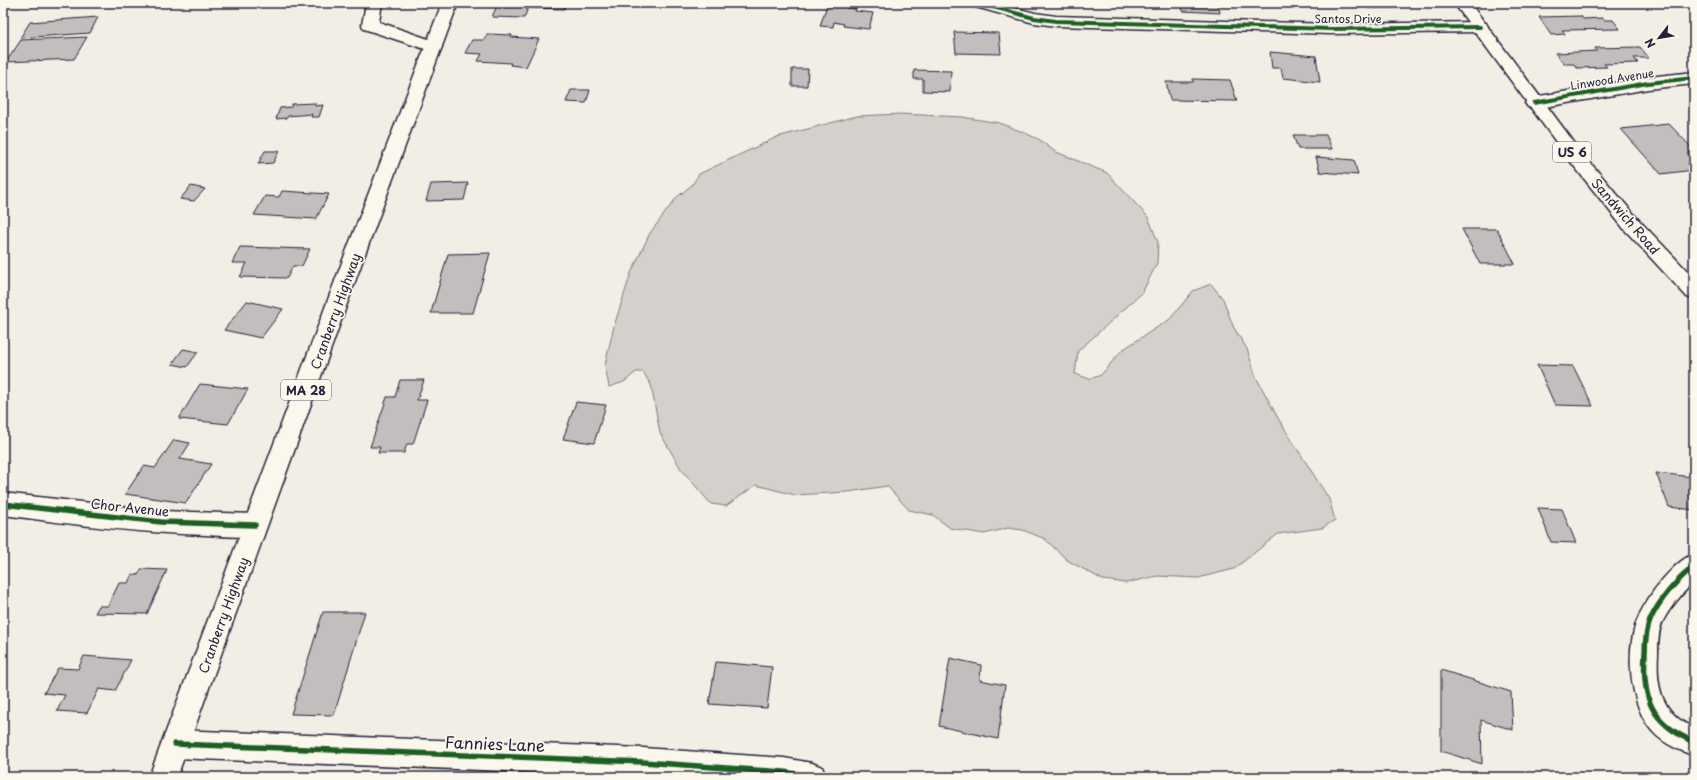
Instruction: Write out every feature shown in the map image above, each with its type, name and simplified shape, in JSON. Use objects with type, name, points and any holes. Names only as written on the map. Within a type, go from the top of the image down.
[{"type":"street","points":[[374,3],[370,26],[434,47]]},
{"type":"street","name":"Cranberry Highway","points":[[163,777],[450,3]]},
{"type":"street","name":"Santos Drive","points":[[978,3],[1034,18],[1056,21],[1331,29],[1480,27]]},
{"type":"street","name":"Sandwich Road","points":[[1462,3],[1534,103],[1607,196],[1660,256],[1694,291]]},
{"type":"street","name":"Linwood Avenue","points":[[1534,103],[1648,83],[1694,78]]},
{"type":"street","name":"Chor Avenue","points":[[3,504],[206,526],[255,526]]},
{"type":"street","points":[[1694,566],[1667,594],[1651,620],[1647,632],[1643,667],[1646,695],[1654,714],[1672,732],[1694,742]]},
{"type":"street","name":"Fannies Lane","points":[[175,744],[642,770],[784,772],[812,777]]},
{"type":"shaded area","points":[[901,114],[962,117],[999,123],[1040,140],[1054,151],[1107,173],[1148,217],[1158,242],[1157,263],[1142,293],[1078,351],[1075,374],[1090,379],[1101,375],[1122,350],[1170,319],[1193,291],[1211,284],[1223,299],[1233,326],[1247,349],[1256,377],[1279,420],[1329,499],[1335,520],[1322,528],[1278,534],[1234,569],[1198,578],[1157,576],[1126,583],[1103,580],[1067,560],[1045,539],[1023,530],[1008,528],[984,534],[950,528],[933,515],[909,510],[887,486],[848,492],[795,495],[756,485],[726,506],[711,504],[681,469],[660,433],[651,385],[643,372],[636,372],[624,382],[609,387],[605,365],[614,326],[631,273],[650,233],[677,197],[692,185],[699,174],[777,137],[857,116]]},
{"type":"building","points":[[498,3],[566,3],[564,9],[528,8],[524,18],[492,17]]},
{"type":"building","points":[[1181,3],[1218,3],[1220,13],[1183,11]]},
{"type":"building","points":[[1364,3],[1396,3],[1398,8],[1367,8]]},
{"type":"building","points":[[1548,3],[1584,3],[1587,6],[1567,7],[1565,4]]},
{"type":"building","points":[[839,4],[847,5],[846,8],[856,9],[855,11],[873,13],[869,29],[843,26],[844,24],[834,22],[833,27],[820,26],[827,5],[838,6]]},
{"type":"building","points":[[1581,16],[1583,19],[1602,18],[1604,20],[1613,20],[1620,29],[1562,30],[1565,34],[1551,35],[1539,17]]},
{"type":"building","points":[[98,17],[90,33],[20,38],[30,22]]},
{"type":"building","points":[[954,32],[999,33],[1001,54],[956,53]]},
{"type":"building","points":[[487,34],[512,35],[511,37],[539,39],[526,67],[510,65],[511,63],[478,61],[482,54],[465,53],[472,40],[484,40]]},
{"type":"building","points":[[87,37],[74,59],[6,62],[21,40]]},
{"type":"building","points":[[1640,47],[1649,58],[1634,58],[1638,63],[1604,64],[1607,67],[1577,68],[1574,64],[1564,64],[1555,53],[1597,51],[1595,48]]},
{"type":"building","points":[[1270,52],[1316,56],[1320,82],[1283,78],[1281,68],[1272,68]]},
{"type":"building","points":[[792,69],[808,69],[807,86],[792,86]]},
{"type":"building","points":[[914,70],[951,71],[950,92],[923,91],[923,79],[914,79]]},
{"type":"building","points":[[1193,79],[1230,80],[1237,101],[1170,100],[1166,82],[1193,82]]},
{"type":"building","points":[[571,90],[590,90],[586,103],[566,102]]},
{"type":"building","points":[[315,103],[315,106],[323,105],[319,117],[311,117],[312,114],[288,116],[287,118],[276,119],[280,108],[291,107],[292,104]]},
{"type":"building","points":[[1669,124],[1694,150],[1694,152],[1687,153],[1694,161],[1694,170],[1661,174],[1621,129]]},
{"type":"building","points":[[1293,135],[1326,135],[1332,149],[1298,149]]},
{"type":"building","points":[[265,151],[279,151],[273,163],[258,164]]},
{"type":"building","points":[[1316,157],[1354,160],[1358,175],[1320,172]]},
{"type":"building","points":[[468,183],[464,200],[426,201],[431,184]]},
{"type":"building","points":[[191,186],[205,189],[194,201],[180,199]]},
{"type":"building","points":[[282,191],[329,194],[316,219],[254,215],[265,196],[279,197]]},
{"type":"building","points":[[1462,229],[1497,229],[1515,264],[1480,264]]},
{"type":"building","points":[[240,247],[310,249],[302,266],[293,266],[287,278],[240,277],[247,263],[232,263]]},
{"type":"building","points":[[490,253],[473,313],[431,313],[448,254]]},
{"type":"building","points":[[247,301],[283,309],[261,338],[224,330]]},
{"type":"building","points":[[183,349],[198,352],[187,367],[172,364]]},
{"type":"building","points":[[1537,365],[1573,366],[1593,406],[1555,405]]},
{"type":"building","points":[[400,380],[424,380],[417,400],[427,400],[413,444],[407,444],[404,453],[378,453],[380,447],[370,447],[387,397],[395,397]]},
{"type":"building","points":[[200,384],[248,389],[228,424],[179,419]]},
{"type":"building","points":[[576,402],[606,405],[594,443],[563,439]]},
{"type":"building","points":[[174,440],[190,443],[180,459],[211,464],[186,503],[125,494],[144,466],[155,468]]},
{"type":"building","points":[[1656,473],[1694,477],[1694,510],[1669,507]]},
{"type":"building","points":[[1538,508],[1562,509],[1576,543],[1551,542]]},
{"type":"building","points":[[141,569],[167,570],[147,614],[95,613],[99,606],[108,606],[119,583],[128,583],[132,574],[138,575]]},
{"type":"building","points":[[323,612],[365,612],[334,715],[291,714]]},
{"type":"building","points":[[84,656],[131,660],[115,691],[99,689],[87,713],[57,711],[65,695],[44,693],[58,668],[78,669]]},
{"type":"building","points":[[950,658],[981,665],[980,680],[1005,685],[998,739],[939,726]]},
{"type":"building","points":[[716,662],[772,667],[767,708],[709,704]]},
{"type":"building","points":[[1441,670],[1511,692],[1513,730],[1481,720],[1482,764],[1441,751]]},
{"type":"cycle path","points":[[978,3],[1034,18],[1056,21],[1331,29],[1480,27]]},
{"type":"cycle path","points":[[1534,103],[1648,83],[1694,78]]},
{"type":"cycle path","points":[[3,504],[97,516],[161,522],[255,525]]},
{"type":"cycle path","points":[[1694,566],[1670,590],[1651,618],[1646,634],[1644,667],[1647,695],[1659,718],[1668,728],[1679,736],[1694,742]]},
{"type":"cycle path","points":[[175,744],[643,762],[784,772],[812,777]]}]
